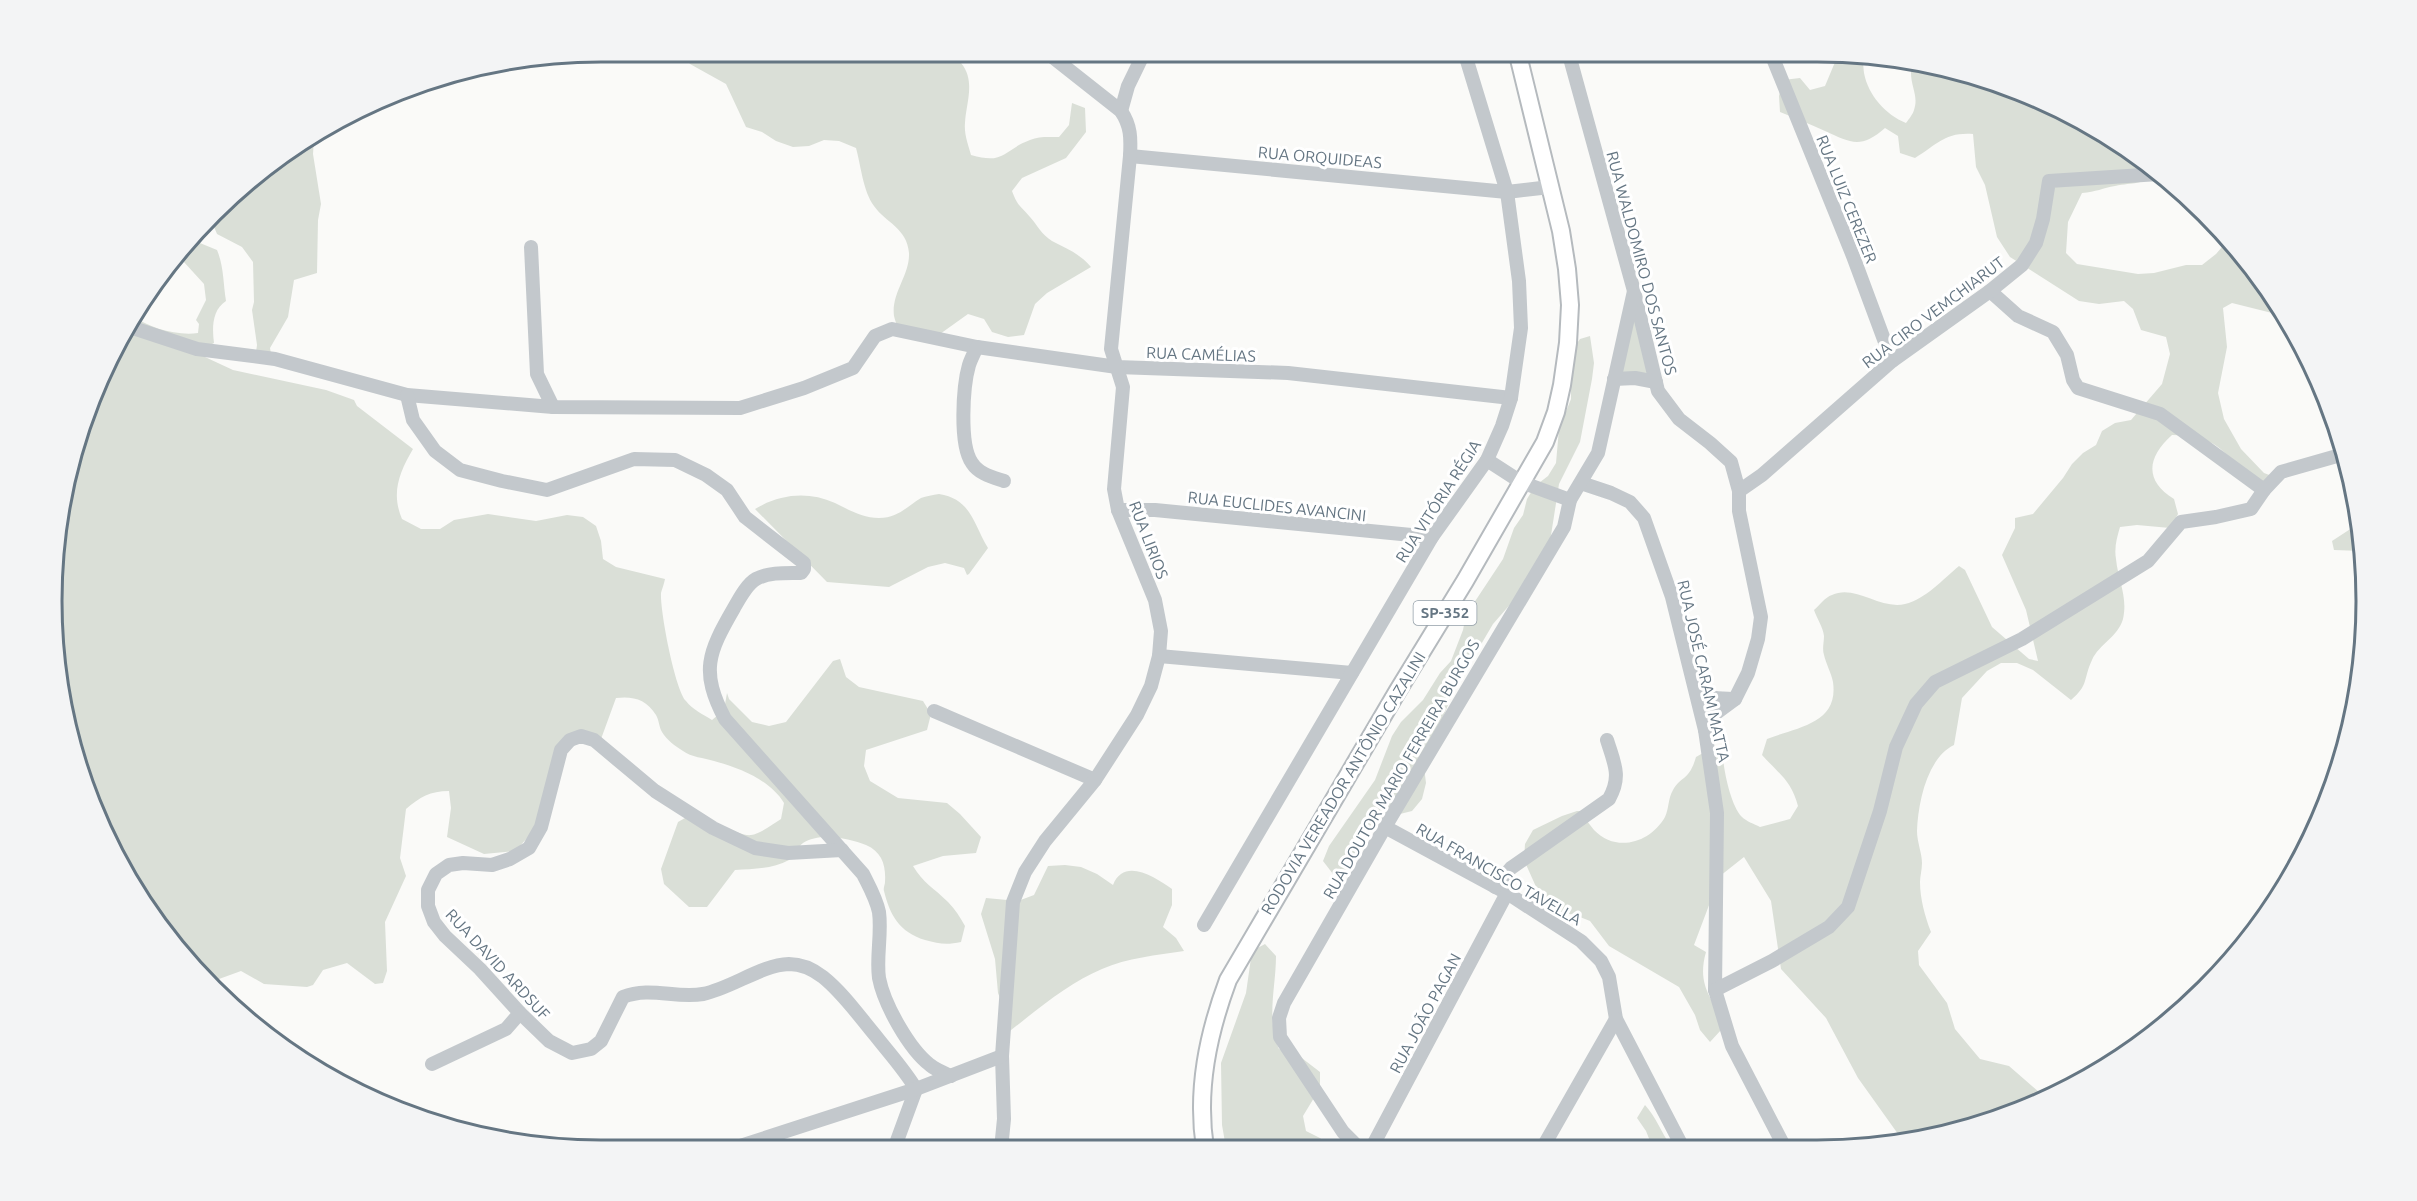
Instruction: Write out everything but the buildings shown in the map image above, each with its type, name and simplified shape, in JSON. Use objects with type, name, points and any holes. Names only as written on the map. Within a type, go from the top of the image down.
[{"type":"main road","name":"RODOVIA VEREADOR ANTÔNIO CAZALINI","points":[[1204,1140],[1202,1106],[1204,1069],[1213,1021],[1228,980],[1545,442],[1556,412],[1568,343],[1570,305],[1567,269],[1561,231],[1520,62]]},
{"type":"street","points":[[1059,62],[1121,111],[1128,86],[1140,62]]},
{"type":"street","name":"RUA VITÓRIA RÉGIA","points":[[1204,924],[1432,537],[1487,460],[1511,398],[1521,328],[1519,281],[1507,192],[1467,62]]},
{"type":"street","name":"RUA WALDOMIRO DOS SANTOS","points":[[1571,62],[1634,291],[1658,391],[1679,419],[1731,462],[1739,491],[1739,512],[1761,617],[1758,639],[1748,673],[1735,699]]},
{"type":"street","name":"RUA LUIZ CEREZER","points":[[1774,62],[1853,256],[1892,361]]},
{"type":"street","name":"RUA LIRIOS","points":[[1002,1140],[1004,1119],[1002,1056],[1013,902],[1024,872],[1045,841],[1095,780],[1137,715],[1151,686],[1159,656],[1161,631],[1155,600],[1118,510],[1114,489],[1123,387],[1111,349],[1131,138],[1129,123],[1121,111]]},
{"type":"street","name":"RUA ORQUIDEAS","points":[[1130,156],[1507,192],[1550,187]]},
{"type":"street","name":"RUA CIRO VEMCHIARUT","points":[[1739,491],[1762,475],[1892,361],[1990,291],[2022,265],[2036,243],[2043,219],[2049,181],[2147,175]]},
{"type":"street","points":[[531,247],[537,374],[553,407]]},
{"type":"street","name":"RUA DOUTOR MARIO FERREIRA BURGOS","points":[[1351,1140],[1343,1132],[1280,1037],[1279,1018],[1284,1003],[1385,827],[1564,527],[1570,500],[1598,453],[1634,291]]},
{"type":"street","points":[[1990,291],[2018,316],[2053,332],[2067,355],[2073,380],[2078,388],[2160,414],[2264,490]]},
{"type":"street","points":[[135,329],[197,349],[275,359],[407,395],[553,407]]},
{"type":"street","name":"RUA CAMÉLIAS","points":[[553,407],[740,408],[804,388],[853,368],[875,336],[892,329],[977,347],[1117,367],[1288,373],[1511,398]]},
{"type":"street","points":[[977,347],[969,365],[963,426],[965,449],[972,464],[986,475],[1004,481]]},
{"type":"street","points":[[1614,379],[1635,378],[1656,382]]},
{"type":"street","points":[[407,395],[413,420],[435,451],[460,470],[502,482],[547,490],[634,459],[675,460],[706,475],[727,490],[746,517],[804,563],[801,573],[766,575],[753,580],[717,638],[710,659],[709,679],[725,719],[862,874],[873,893],[879,912],[879,976],[883,992],[914,1048],[931,1066],[951,1076]]},
{"type":"street","points":[[1715,990],[1772,961],[1829,927],[1848,907],[1880,811],[1896,747],[1916,704],[1935,682],[2022,639],[2148,561],[2181,522],[2216,517],[2251,508],[2281,472],[2336,456]]},
{"type":"street","points":[[1487,460],[1521,482],[1570,500]]},
{"type":"street","name":"RUA JOSÉ CARAM MATTA","points":[[1581,483],[1630,502],[1644,518],[1672,597],[1705,730],[1717,813],[1715,990],[1732,1046],[1781,1140]]},
{"type":"street","name":"RUA EUCLIDES AVANCINI","points":[[1118,510],[1155,510],[1432,537]]},
{"type":"street","points":[[1159,656],[1352,673]]},
{"type":"street","points":[[1692,679],[1704,695],[1735,699]]},
{"type":"street","points":[[1705,730],[1712,716],[1735,699]]},
{"type":"street","points":[[934,711],[1095,780]]},
{"type":"street","name":"RUA DAVID ARDSUF","points":[[842,850],[788,853],[755,848],[713,828],[655,791],[594,740],[581,736],[570,740],[561,750],[541,827],[529,848],[510,859],[492,865],[464,863],[449,865],[436,874],[428,890],[428,906],[434,922],[520,1014],[549,1041],[572,1053],[591,1049],[601,1041],[623,997],[635,992],[648,991],[692,996],[716,991],[772,967],[790,964],[806,967],[823,977],[846,1000],[902,1066],[916,1089]]},
{"type":"street","name":"RUA JOÃO PAGAN","points":[[1376,1140],[1511,868],[1609,799],[1616,787],[1617,776],[1607,740]]},
{"type":"street","name":"RUA FRANCISCO TAVELLA","points":[[1385,827],[1501,890],[1581,941],[1601,961],[1609,977],[1616,1019],[1679,1140]]},
{"type":"street","points":[[432,1064],[506,1029],[520,1014]]},
{"type":"street","points":[[1546,1140],[1616,1019]]},
{"type":"street","points":[[759,1140],[916,1089],[1002,1056]]},
{"type":"street","points":[[897,1140],[916,1089]]},
{"type":"shaded area","points":[[688,62],[960,62],[966,70],[969,85],[966,135],[971,155],[982,158],[1003,155],[1033,139],[1059,137],[1069,125],[1072,103],[1085,108],[1086,132],[1066,158],[1022,178],[1012,191],[1018,203],[1045,236],[1077,255],[1091,267],[1047,293],[1035,304],[1024,335],[1008,337],[992,332],[984,319],[968,314],[940,334],[900,333],[894,318],[894,308],[909,261],[907,244],[900,232],[870,200],[856,148],[839,141],[824,140],[809,146],[793,147],[746,127],[726,84]]},
{"type":"shaded area","points":[[1835,63],[1863,64],[1869,89],[1879,103],[1892,115],[1906,123],[1913,113],[1915,104],[1911,70],[1990,90],[2055,117],[2116,152],[2150,177],[2137,183],[2082,193],[2068,222],[2066,253],[2077,264],[2138,274],[2154,273],[2186,265],[2202,265],[2223,246],[2272,313],[2232,303],[2223,308],[2227,347],[2218,393],[2224,419],[2241,449],[2264,473],[2280,479],[2247,484],[2232,461],[2217,446],[2199,438],[2172,435],[2158,452],[2152,468],[2158,484],[2174,499],[2178,514],[2170,528],[2137,525],[2120,527],[2115,555],[2124,596],[2123,619],[2117,631],[2095,654],[2081,690],[2071,700],[2033,670],[2017,663],[2001,663],[1987,671],[1962,698],[1954,745],[1937,760],[1926,782],[1919,808],[1917,831],[1922,863],[1920,888],[1931,932],[1918,951],[1919,965],[1947,1003],[1955,1029],[1980,1059],[2009,1066],[2038,1091],[1990,1111],[1897,1133],[1858,1078],[1826,1018],[1781,969],[1771,901],[1744,857],[1720,876],[1694,945],[1706,952],[1703,976],[1721,1030],[1710,1042],[1700,1030],[1695,1015],[1679,987],[1609,946],[1590,921],[1559,912],[1546,902],[1537,889],[1524,860],[1525,844],[1533,830],[1577,811],[1580,811],[1594,830],[1612,841],[1622,843],[1642,839],[1659,826],[1665,817],[1673,790],[1691,770],[1696,757],[1710,749],[1723,757],[1731,797],[1742,817],[1760,827],[1790,819],[1798,806],[1792,790],[1762,755],[1767,739],[1814,722],[1829,707],[1833,696],[1833,682],[1823,653],[1824,636],[1814,610],[1832,595],[1841,592],[1850,593],[1886,604],[1905,604],[1920,598],[1959,566],[1965,570],[1992,627],[2029,659],[2038,661],[2026,610],[2002,555],[2015,528],[2015,518],[2033,514],[2072,464],[2096,445],[2102,431],[2115,423],[2131,420],[2162,384],[2170,354],[2166,337],[2141,330],[2133,309],[2124,301],[2099,304],[2079,301],[2010,257],[1997,237],[1985,185],[1976,167],[1973,134],[1948,137],[1915,158],[1900,153],[1898,136],[1885,128],[1869,139],[1849,141],[1780,112],[1779,96],[1783,80],[1800,78],[1810,90],[1825,86]]},
{"type":"shaded area","points":[[314,144],[313,154],[321,204],[318,220],[317,273],[294,280],[288,317],[270,348],[271,354],[256,352],[252,310],[254,302],[253,262],[242,247],[217,234],[213,225],[219,219],[272,173]]},
{"type":"shaded area","points":[[198,242],[217,250],[222,269],[226,301],[216,314],[213,325],[214,343],[205,357],[233,370],[326,390],[354,400],[357,406],[413,449],[398,483],[397,500],[402,519],[421,529],[440,529],[454,520],[488,514],[536,521],[567,515],[583,517],[596,526],[603,559],[616,567],[665,579],[661,602],[677,682],[691,707],[712,720],[724,710],[727,693],[729,699],[752,722],[769,726],[786,722],[833,661],[840,659],[846,677],[859,687],[923,701],[931,714],[927,730],[866,750],[864,766],[870,781],[898,798],[947,803],[981,837],[976,853],[943,856],[913,866],[959,916],[965,926],[961,942],[939,943],[916,937],[908,932],[897,921],[886,900],[885,870],[876,851],[851,840],[834,837],[817,838],[803,843],[791,859],[783,863],[763,868],[735,870],[707,907],[689,907],[664,884],[661,869],[678,822],[692,814],[740,833],[751,835],[781,819],[784,803],[771,788],[754,776],[724,764],[690,755],[671,743],[664,735],[656,715],[648,705],[633,698],[616,698],[601,739],[590,737],[568,749],[533,832],[515,851],[484,854],[447,837],[451,808],[449,791],[426,796],[406,809],[400,858],[406,876],[385,922],[387,971],[383,983],[375,984],[347,963],[323,970],[313,985],[307,987],[264,984],[241,971],[217,980],[173,929],[152,900],[117,839],[90,774],[80,740],[66,671],[63,636],[62,600],[66,530],[72,495],[90,427],[117,362],[140,320],[164,330],[198,333],[199,324],[196,320],[206,300],[204,284],[183,261]]},
{"type":"shaded area","points":[[1634,304],[1652,379],[1618,376]]},
{"type":"shaded area","points":[[1590,336],[1594,363],[1580,442],[1559,484],[1549,548],[1514,600],[1493,624],[1453,692],[1424,767],[1426,783],[1422,799],[1412,811],[1380,819],[1369,830],[1348,871],[1333,874],[1323,861],[1329,846],[1375,780],[1392,736],[1401,722],[1423,700],[1440,673],[1451,661],[1466,615],[1503,559],[1514,528],[1523,515],[1527,499],[1535,486],[1548,476],[1556,463],[1559,429],[1571,399],[1571,352],[1580,339]]},
{"type":"shaded area","points":[[939,494],[958,501],[965,507],[988,548],[967,575],[964,568],[945,563],[928,567],[889,587],[827,582],[755,509],[784,497],[804,496],[825,499],[867,517],[886,518],[897,514],[921,498]]},
{"type":"shaded area","points":[[2351,529],[2353,551],[2334,550],[2332,541]]},
{"type":"shaded area","points":[[1048,866],[1081,867],[1113,885],[1124,872],[1140,872],[1172,889],[1172,905],[1163,927],[1176,938],[1184,951],[1122,962],[1089,975],[1052,999],[1005,1035],[1004,1008],[998,993],[995,959],[981,914],[986,898],[1018,901],[1034,895]]},
{"type":"shaded area","points":[[1265,944],[1276,956],[1272,1015],[1279,1049],[1294,1052],[1320,1072],[1320,1088],[1303,1116],[1306,1131],[1322,1140],[1225,1140],[1222,1125],[1221,1063],[1246,993],[1252,951]]},
{"type":"shaded area","points":[[1645,1105],[1667,1140],[1650,1140],[1637,1118]]}]
